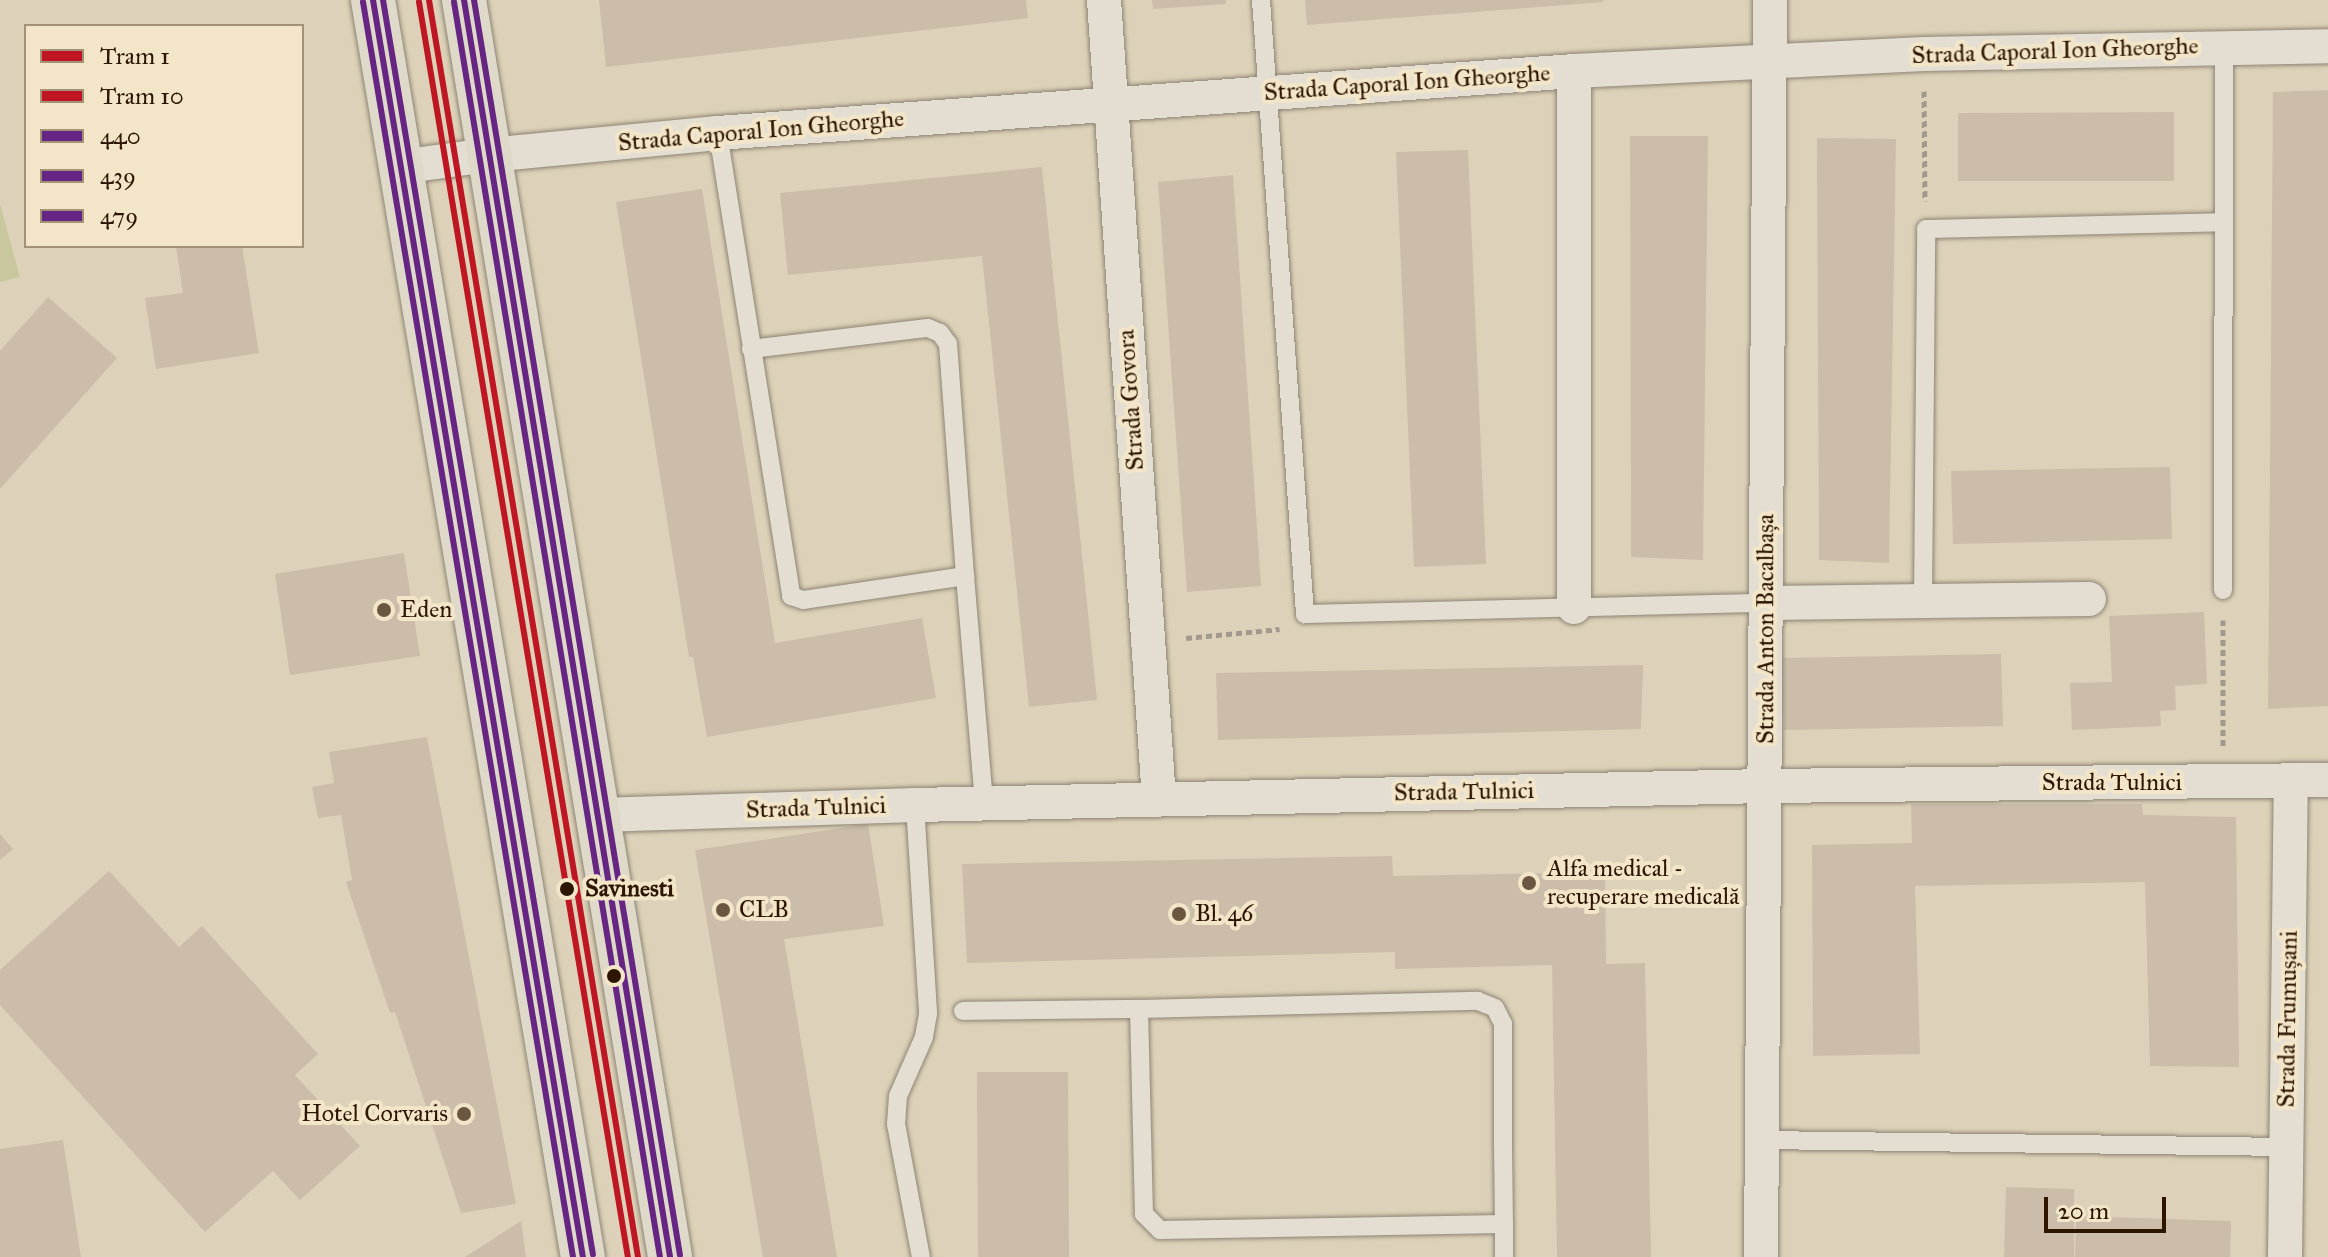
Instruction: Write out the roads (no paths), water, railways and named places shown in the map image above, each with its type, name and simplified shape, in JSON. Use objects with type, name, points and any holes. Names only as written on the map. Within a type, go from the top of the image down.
[{"type":"main road","points":[[373,0],[583,1257]]},
{"type":"main road","points":[[464,0],[600,815],[670,1257]]},
{"type":"street","name":"Strada Govora","points":[[1104,0],[1159,799]]},
{"type":"street","name":"Strada Anton Bacalbașa","points":[[1761,1257],[1770,0]]},
{"type":"street","name":"Strada Caporal Ion Gheorghe","points":[[399,167],[718,133],[1574,71],[1924,54],[2328,46]]},
{"type":"street","points":[[1574,71],[1574,607]]},
{"type":"street","points":[[1766,603],[2089,599]]},
{"type":"street","name":"Strada Tulnici","points":[[600,815],[984,803],[1765,786],[2328,780]]},
{"type":"street","name":"Strada Frumușani","points":[[2285,1257],[2291,781]]},
{"type":"lane","points":[[1261,0],[1305,614],[1766,603]]},
{"type":"lane","points":[[2223,590],[2224,47]]},
{"type":"lane","points":[[718,133],[791,596],[803,600],[965,576]]},
{"type":"lane","points":[[1923,601],[1926,229],[2224,222]]},
{"type":"lane","points":[[751,349],[928,328],[940,333],[948,344],[984,803]]},
{"type":"lane","points":[[915,805],[928,1014],[924,1037],[898,1096],[896,1124],[921,1257]]},
{"type":"lane","points":[[963,1011],[1478,1001],[1495,1008],[1503,1024],[1504,1257]]},
{"type":"lane","points":[[1139,1009],[1144,1214],[1160,1230],[1504,1224]]},
{"type":"lane","points":[[1761,1140],[2286,1147]]},
{"type":"tram line","name":"1","points":[[429,0],[638,1257]]},
{"type":"tram line","name":"10","points":[[419,2],[628,1257]]},
{"type":"place","name":"Eden","points":[[384,610]]},
{"type":"place","name":"Alfa medical - recuperare medicală","points":[[1529,883]]},
{"type":"place","name":"Savinesti","points":[[567,889]]},
{"type":"place","name":"CLB","points":[[723,910]]},
{"type":"place","name":"Bl. 46","points":[[1179,914]]},
{"type":"place","name":"Hotel Corvaris","points":[[464,1114]]}]
